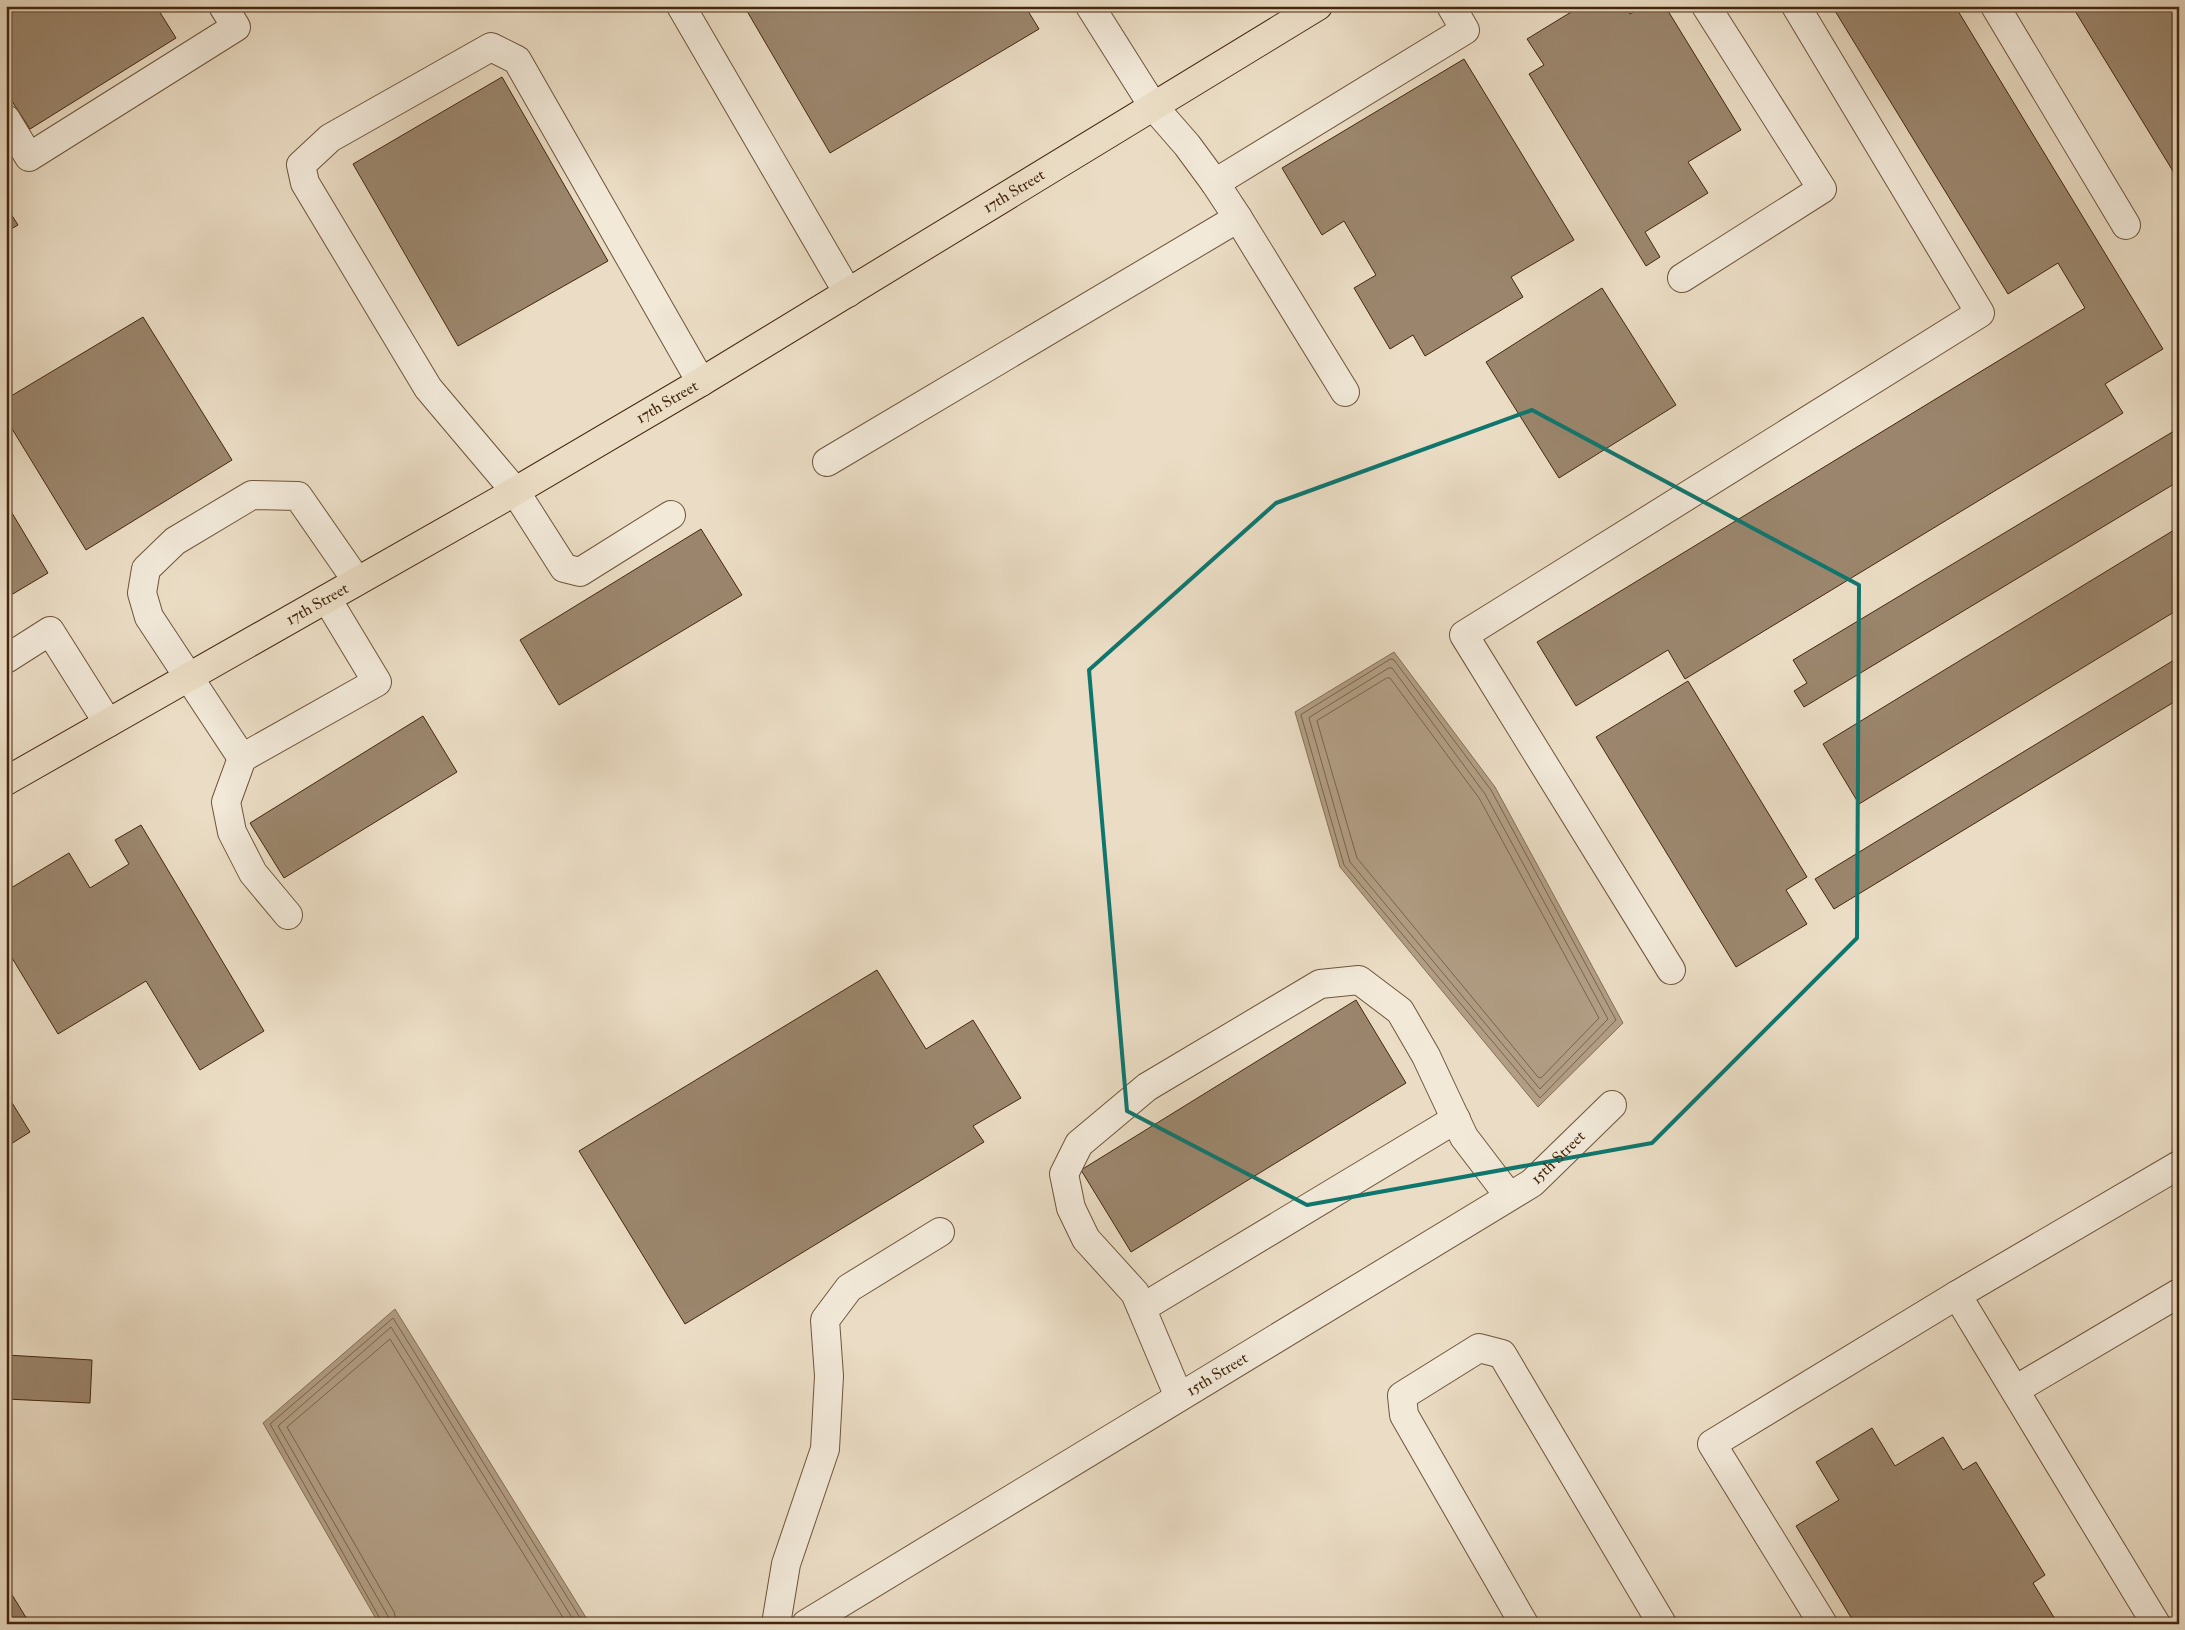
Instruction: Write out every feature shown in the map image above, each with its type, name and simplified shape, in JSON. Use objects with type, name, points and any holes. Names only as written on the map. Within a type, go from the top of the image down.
[{"type":"main road","name":"17th Street","points":[[6,781],[189,675],[327,599],[701,382],[1318,6]]},
{"type":"street","points":[[6,119],[28,156],[236,27],[223,6]]},
{"type":"street","points":[[681,6],[848,293]]},
{"type":"street","points":[[1090,6],[1153,106],[1187,145],[1215,183],[1345,392]]},
{"type":"street","points":[[1215,183],[1465,30],[1451,6]]},
{"type":"street","points":[[1682,278],[1822,189],[1706,6]]},
{"type":"street","points":[[1671,970],[1464,635],[1980,313],[1796,6]]},
{"type":"street","points":[[1995,6],[2126,225]]},
{"type":"street","points":[[671,515],[580,572],[564,568],[515,491],[428,388],[305,183],[302,165],[330,138],[491,47],[517,60],[701,382]]},
{"type":"street","points":[[827,462],[1238,218]]},
{"type":"street","points":[[242,758],[149,617],[142,593],[146,569],[174,541],[252,495],[298,496],[357,581]]},
{"type":"street","points":[[288,915],[254,873],[232,832],[226,802],[242,758],[377,682],[327,599]]},
{"type":"street","points":[[6,659],[50,631],[108,723]]},
{"type":"street","points":[[1179,1397],[1135,1293],[1086,1239],[1071,1208],[1064,1174],[1079,1144],[1147,1087],[1320,984],[1359,980],[1400,1011],[1426,1056],[1464,1137],[1509,1196]]},
{"type":"street","name":"15th Street","points":[[806,1624],[1532,1183],[1612,1105]]},
{"type":"street","points":[[1142,1308],[1456,1119]]},
{"type":"street","points":[[1823,1624],[1712,1444],[1957,1295],[2179,1165]]},
{"type":"street","points":[[776,1624],[786,1564],[825,1450],[829,1376],[825,1320],[849,1288],[940,1232]]},
{"type":"street","points":[[2015,1390],[2179,1293]]},
{"type":"street","points":[[1957,1295],[2156,1624]]},
{"type":"street","points":[[1524,1624],[1404,1414],[1402,1396],[1479,1348],[1502,1354],[1662,1624]]},
{"type":"highlighted area","points":[[1532,410],[1859,585],[1857,938],[1652,1143],[1307,1205],[1127,1111],[1089,670],[1276,503]]},
{"type":"water","points":[[1394,652],[1495,787],[1623,1023],[1538,1107],[1340,867],[1295,712]]},
{"type":"water","points":[[395,1309],[590,1624],[379,1624],[263,1423]]},
{"type":"building","points":[[6,6],[156,6],[176,38],[30,129],[6,92]]},
{"type":"building","points":[[744,6],[1025,6],[1039,29],[830,153]]},
{"type":"building","points":[[1581,6],[1625,6],[1630,14],[1643,6],[1665,6],[1741,130],[1688,162],[1708,193],[1645,232],[1660,257],[1646,266],[1529,74],[1544,65],[1527,39]]},
{"type":"building","points":[[1832,6],[1955,6],[2163,349],[2105,384],[2123,413],[1685,679],[1668,650],[1576,706],[1537,642],[2085,308],[2058,263],[2008,294]]},
{"type":"building","points":[[2072,6],[2179,6],[2179,181]]},
{"type":"building","points":[[1464,59],[1574,240],[1511,277],[1523,297],[1425,356],[1413,335],[1390,349],[1354,288],[1376,275],[1344,221],[1322,235],[1282,168]]},
{"type":"building","points":[[502,77],[608,261],[458,346],[353,164]]},
{"type":"building","points":[[6,206],[18,225],[6,232]]},
{"type":"building","points":[[1602,288],[1676,405],[1559,478],[1486,362]]},
{"type":"building","points":[[143,317],[232,460],[86,550],[6,419],[6,399]]},
{"type":"building","points":[[2179,428],[2179,481],[1804,707],[1794,691],[1807,683],[1793,660]]},
{"type":"building","points":[[6,503],[48,573],[6,598]]},
{"type":"building","points":[[2179,527],[2179,609],[1859,804],[1823,744]]},
{"type":"building","points":[[701,529],[742,595],[559,705],[520,640]]},
{"type":"building","points":[[2179,657],[2179,699],[1834,909],[1815,879]]},
{"type":"building","points":[[1688,681],[1807,877],[1786,890],[1807,924],[1736,967],[1596,737]]},
{"type":"building","points":[[423,716],[457,772],[284,878],[250,823]]},
{"type":"building","points":[[141,825],[264,1031],[200,1070],[146,981],[58,1034],[6,948],[6,891],[69,853],[90,888],[129,864],[115,840]]},
{"type":"building","points":[[877,970],[926,1049],[973,1020],[1021,1098],[973,1126],[984,1142],[685,1324],[579,1151]]},
{"type":"building","points":[[1356,1000],[1406,1083],[1131,1252],[1081,1170]]},
{"type":"building","points":[[6,1093],[30,1132],[6,1147]]},
{"type":"building","points":[[6,1355],[92,1360],[90,1403],[6,1399]]},
{"type":"building","points":[[1872,1428],[1895,1466],[1943,1437],[1963,1470],[1976,1462],[2045,1575],[2033,1583],[2058,1624],[1855,1624],[1796,1526],[1839,1500],[1816,1462]]},
{"type":"building","points":[[6,1585],[30,1624],[6,1624]]}]
